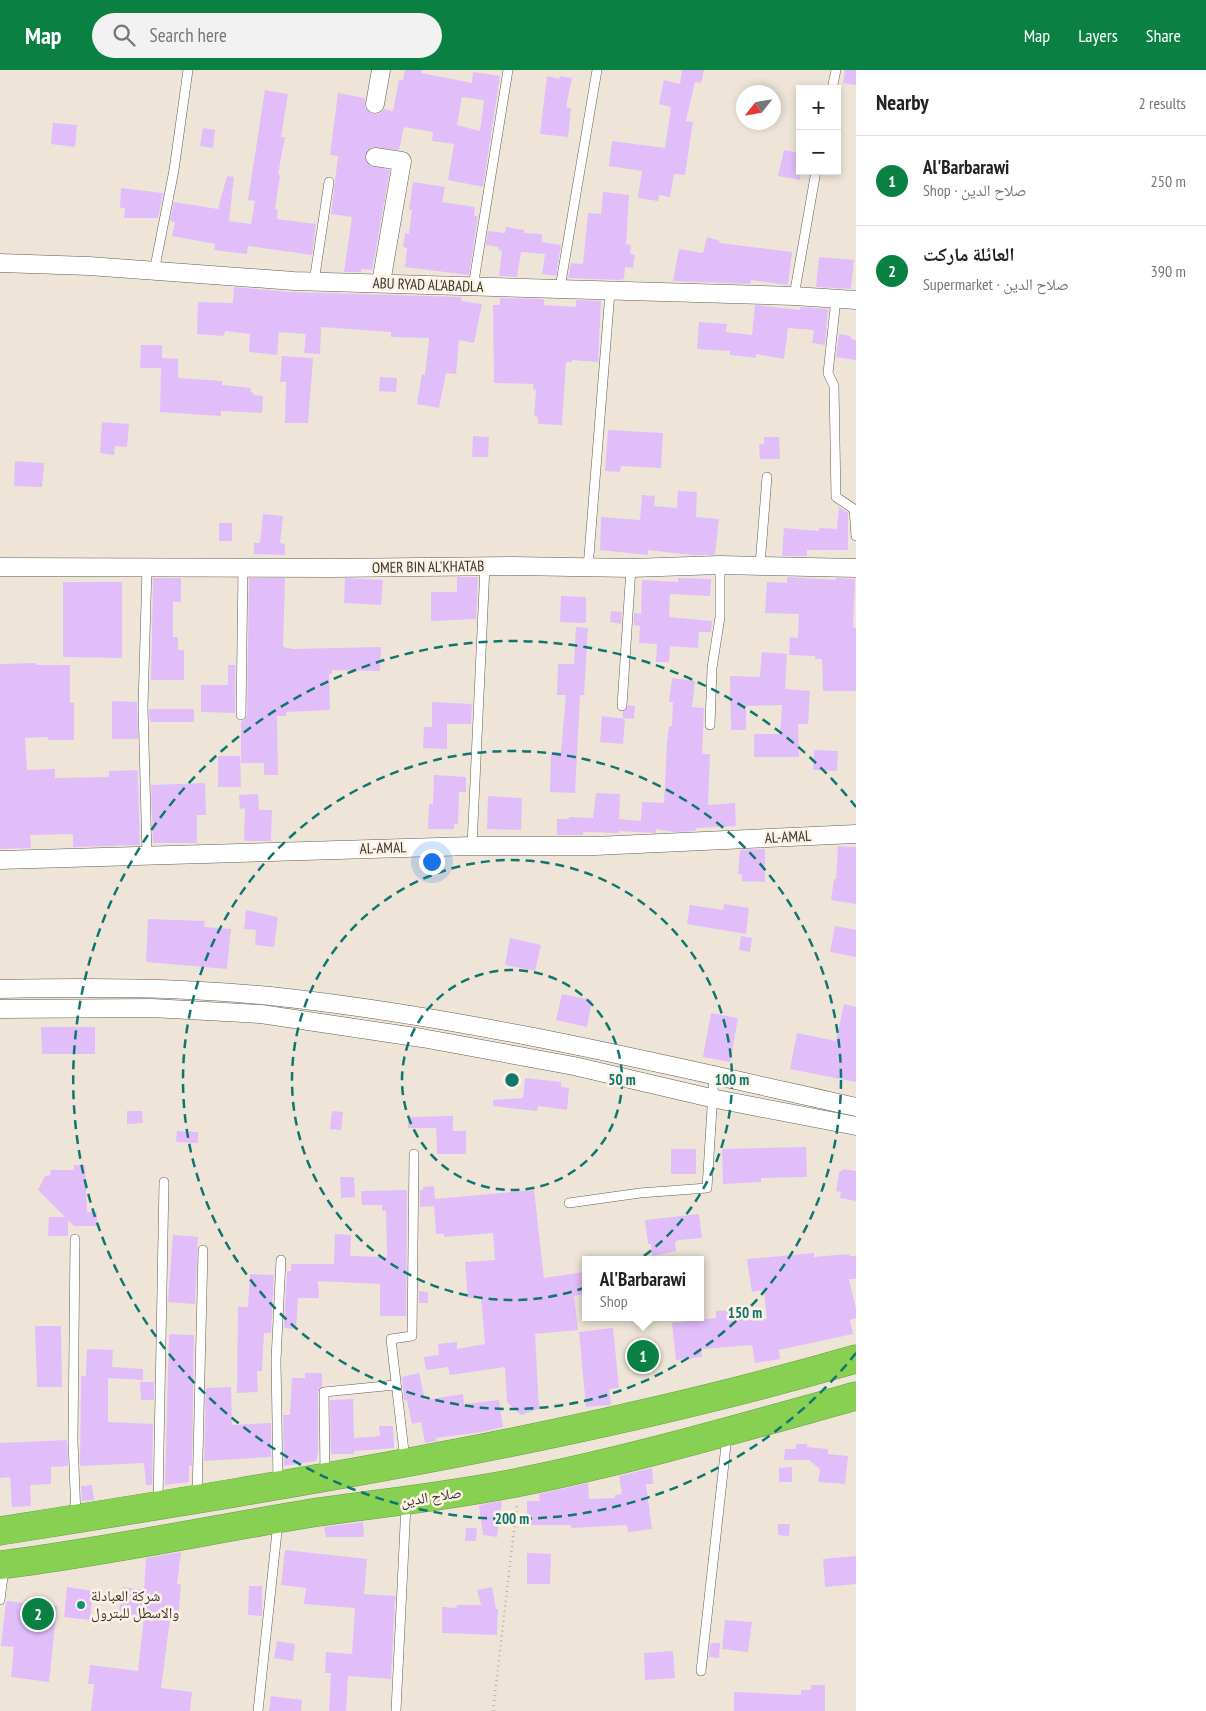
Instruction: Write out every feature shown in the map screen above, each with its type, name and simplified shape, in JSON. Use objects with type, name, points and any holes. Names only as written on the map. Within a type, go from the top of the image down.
[{"type":"highway","points":[[0,1530],[197,1499],[278,1484],[325,1478],[496,1445],[647,1413],[779,1381],[856,1359]]},
{"type":"highway","name":"صلاح الدين","points":[[2,1565],[511,1484],[645,1455],[856,1396]]},
{"type":"highway","points":[[496,1445],[514,1462],[511,1472],[511,1484]]},
{"type":"street","points":[[375,104],[381,70]]},
{"type":"street","points":[[375,157],[402,161],[382,283]]},
{"type":"street","name":"ABU RYAD AL'ABADLA","points":[[0,263],[89,266],[314,282],[560,288],[610,292],[794,296],[856,300]]},
{"type":"street","name":"OMER BIN AL'KHATAB","points":[[0,567],[243,568],[485,566],[631,568],[760,565],[856,568]]},
{"type":"street","name":"AL-AMAL","points":[[0,860],[472,846],[595,846],[856,834]]},
{"type":"street","points":[[0,989],[85,987],[206,991],[270,996],[440,1021],[714,1076],[856,1108]]},
{"type":"street","points":[[0,1008],[152,1008],[261,1014],[422,1038],[564,1064],[711,1098],[856,1126]]},
{"type":"lane","points":[[154,272],[174,170],[188,70]]},
{"type":"lane","points":[[473,287],[508,70]]},
{"type":"lane","points":[[560,288],[597,70]]},
{"type":"lane","points":[[833,85],[836,70]]},
{"type":"lane","points":[[794,296],[815,175]]},
{"type":"lane","points":[[314,282],[329,182]]},
{"type":"lane","points":[[588,568],[610,292]]},
{"type":"lane","points":[[836,299],[828,373],[834,386],[836,497],[854,509],[856,536]]},
{"type":"lane","points":[[760,565],[767,478]]},
{"type":"lane","points":[[710,725],[712,668],[720,617],[720,565]]},
{"type":"lane","points":[[472,846],[485,566]]},
{"type":"lane","points":[[146,855],[143,715],[147,568]]},
{"type":"lane","points":[[241,715],[243,568]]},
{"type":"lane","points":[[622,706],[631,568]]},
{"type":"lane","points":[[569,1203],[640,1193],[707,1188],[711,1098],[714,1076]]},
{"type":"lane","points":[[405,1462],[391,1339],[412,1336],[414,1154]]},
{"type":"lane","points":[[158,1505],[164,1182]]},
{"type":"lane","points":[[75,1239],[73,1441],[76,1518]]},
{"type":"lane","points":[[197,1499],[203,1250]]},
{"type":"lane","points":[[278,1484],[276,1360],[281,1260]]},
{"type":"lane","points":[[325,1478],[324,1392],[395,1385]]},
{"type":"lane","points":[[701,1671],[728,1432]]},
{"type":"lane","points":[[396,1711],[406,1502]]},
{"type":"lane","points":[[258,1711],[279,1520]]},
{"type":"lane","points":[[0,1600],[2,1565]]},
{"type":"path","points":[[494,1711],[511,1484]]},
{"type":"building","points":[[405,70],[422,70],[421,73],[472,83],[473,72],[500,76],[483,187],[448,180],[454,144],[432,141],[433,132],[404,127],[399,150],[371,147],[365,155],[368,165],[390,170],[372,270],[361,269],[361,272],[344,272],[352,217],[331,214],[338,156],[330,155],[338,93],[365,98],[365,108],[373,114],[379,114],[384,109],[393,111],[399,80],[403,80]],"holes":[[[462,97],[484,100],[480,131],[457,125]]]},
{"type":"building","points":[[682,70],[704,70],[701,83],[695,82],[686,121],[693,122],[685,175],[674,174],[670,197],[659,195],[658,201],[638,198],[642,171],[609,166],[612,141],[665,148],[671,107],[659,104],[664,80],[680,84]]},
{"type":"building","points":[[845,70],[856,70],[856,85],[843,83]]},
{"type":"building","points":[[547,76],[559,79],[560,76],[572,78],[566,107],[571,108],[568,137],[540,134]]},
{"type":"building","points":[[265,90],[288,94],[281,137],[285,137],[278,174],[280,175],[275,209],[278,210],[277,219],[316,224],[312,255],[248,246],[247,254],[214,250],[215,244],[172,236],[175,222],[170,221],[174,202],[218,209],[227,176],[234,177],[229,221],[251,224],[255,201],[248,200]]},
{"type":"building","points":[[53,123],[77,125],[75,147],[51,144]]},
{"type":"building","points":[[203,128],[215,130],[213,148],[200,146]]},
{"type":"building","points":[[784,150],[796,152],[796,175],[800,175],[800,180],[778,176]]},
{"type":"building","points":[[413,182],[445,187],[442,202],[475,207],[474,216],[478,216],[469,275],[405,267],[407,248],[403,247],[405,233],[409,234],[412,210],[409,210]]},
{"type":"building","points":[[121,188],[163,193],[158,218],[124,218],[125,208],[120,208]]},
{"type":"building","points":[[603,192],[629,195],[626,244],[631,245],[630,254],[635,255],[633,268],[625,267],[624,279],[620,280],[568,278],[571,263],[583,264],[588,213],[601,214]]},
{"type":"building","points":[[506,227],[524,230],[524,233],[542,234],[542,242],[561,245],[556,276],[542,274],[545,254],[521,252],[517,277],[499,276],[502,251],[498,250],[499,247],[486,245],[488,231],[505,233]]},
{"type":"building","points":[[707,237],[720,241],[719,243],[792,252],[788,285],[751,280],[750,284],[673,281],[679,249],[703,253]]},
{"type":"building","points":[[819,257],[854,260],[851,289],[816,287]]},
{"type":"building","points":[[234,287],[290,292],[462,297],[461,301],[482,304],[474,343],[459,340],[456,374],[446,373],[439,408],[417,404],[422,374],[425,375],[429,338],[391,337],[391,332],[321,327],[320,354],[304,353],[306,334],[279,332],[277,355],[249,352],[250,334],[225,331],[224,336],[197,334],[198,302],[233,303]]},
{"type":"building","points":[[500,298],[544,299],[544,305],[576,307],[576,300],[601,301],[598,362],[572,360],[572,362],[566,362],[562,425],[538,424],[538,417],[534,416],[536,390],[533,389],[533,384],[494,383],[493,305],[500,305]]},
{"type":"building","points":[[755,305],[800,310],[800,307],[828,309],[825,345],[812,343],[814,330],[788,328],[784,359],[756,354],[756,358],[730,355],[730,351],[697,349],[699,322],[727,324],[726,332],[752,335]]},
{"type":"building","points":[[839,334],[851,336],[851,339],[856,340],[856,360],[836,357]]},
{"type":"building","points":[[141,345],[162,345],[162,358],[178,359],[178,378],[222,381],[222,385],[251,388],[250,392],[254,393],[253,395],[263,396],[262,413],[221,411],[221,416],[160,412],[161,368],[140,368]]},
{"type":"building","points":[[282,356],[313,358],[308,423],[285,423],[286,382],[280,382]]},
{"type":"building","points":[[380,377],[397,378],[396,392],[379,391]]},
{"type":"building","points":[[102,422],[129,424],[127,447],[115,446],[114,455],[100,453]]},
{"type":"building","points":[[608,430],[663,433],[661,468],[621,466],[620,472],[605,471]]},
{"type":"building","points":[[473,436],[489,437],[488,457],[472,457]]},
{"type":"building","points":[[764,437],[779,437],[780,459],[760,459],[759,444],[764,444]]},
{"type":"building","points":[[15,461],[44,463],[42,487],[14,486]]},
{"type":"building","points":[[678,491],[697,492],[696,517],[719,519],[715,555],[693,555],[648,550],[648,555],[600,550],[601,517],[640,520],[642,495],[655,496],[654,506],[677,508]]},
{"type":"building","points":[[839,507],[848,513],[848,550],[807,550],[807,556],[782,556],[784,528],[819,531],[819,528],[837,529]]},
{"type":"building","points":[[263,514],[283,516],[280,543],[285,544],[285,555],[254,554],[254,543],[260,543]]},
{"type":"building","points":[[219,523],[232,523],[232,541],[219,541]]},
{"type":"building","points":[[457,577],[478,577],[476,619],[431,621],[431,592],[457,592]]},
{"type":"building","points":[[787,577],[836,580],[836,578],[855,579],[853,627],[856,628],[856,691],[823,691],[822,659],[815,659],[815,656],[789,655],[790,637],[798,638],[799,614],[765,613],[767,582],[787,583]]},
{"type":"building","points":[[153,578],[181,578],[181,602],[173,602],[173,637],[178,637],[178,650],[184,650],[184,680],[151,680]]},
{"type":"building","points":[[249,578],[285,578],[283,647],[293,649],[381,647],[380,671],[332,670],[332,674],[329,674],[330,710],[286,712],[286,716],[277,716],[278,775],[264,775],[264,763],[241,763],[241,721],[247,715]]},
{"type":"building","points":[[345,578],[383,580],[381,605],[344,603]]},
{"type":"building","points":[[678,578],[711,579],[710,596],[670,594],[669,617],[712,621],[711,632],[699,632],[698,648],[670,646],[669,662],[656,662],[657,644],[639,643],[640,626],[634,625],[634,613],[641,614],[642,580],[678,582]]},
{"type":"building","points":[[63,582],[122,582],[122,658],[63,657]]},
{"type":"building","points":[[561,596],[586,597],[586,623],[560,622]]},
{"type":"building","points":[[611,611],[622,612],[621,624],[610,622]]},
{"type":"building","points":[[576,627],[588,628],[584,695],[580,695],[575,793],[550,792],[551,752],[561,752],[566,695],[557,695],[558,664],[574,664]]},
{"type":"building","points":[[762,652],[787,654],[785,689],[810,691],[808,724],[798,724],[799,757],[754,757],[754,734],[780,734],[782,705],[746,706],[746,730],[731,730],[730,676],[760,677]]},
{"type":"building","points":[[36,663],[37,665],[70,665],[70,703],[74,703],[74,740],[48,740],[48,737],[25,738],[27,770],[55,769],[55,778],[109,777],[109,771],[138,770],[140,845],[73,847],[73,834],[30,835],[31,848],[0,849],[0,664]]},
{"type":"building","points":[[228,665],[235,665],[235,713],[201,712],[201,685],[228,685]]},
{"type":"building","points":[[672,678],[695,681],[692,707],[704,708],[702,754],[710,754],[708,805],[735,803],[736,826],[696,828],[695,831],[674,832],[656,829],[656,833],[619,831],[619,833],[583,832],[583,835],[557,835],[557,819],[569,819],[569,817],[593,818],[596,793],[620,794],[619,819],[641,821],[642,802],[664,803],[667,744],[669,726],[672,726],[673,702],[669,702]]},
{"type":"building","points":[[112,701],[137,702],[138,739],[112,739]]},
{"type":"building","points":[[432,702],[472,704],[471,724],[447,724],[447,749],[423,748],[424,727],[432,727]]},
{"type":"building","points":[[628,705],[635,706],[634,719],[623,718],[623,712]]},
{"type":"building","points":[[149,709],[194,709],[194,722],[150,722]]},
{"type":"building","points":[[602,716],[625,719],[623,744],[600,742]]},
{"type":"building","points":[[814,750],[838,751],[837,771],[813,770]]},
{"type":"building","points":[[218,756],[240,756],[241,787],[218,787]]},
{"type":"building","points":[[434,775],[466,777],[466,792],[459,792],[458,824],[454,824],[454,829],[428,829],[429,804],[433,804]]},
{"type":"building","points":[[205,783],[206,815],[197,815],[197,843],[153,843],[151,785]]},
{"type":"building","points":[[258,794],[259,810],[272,810],[271,841],[244,841],[245,808],[240,809],[239,795]]},
{"type":"building","points":[[488,796],[522,798],[521,830],[487,829]]},
{"type":"building","points":[[838,846],[856,847],[856,904],[831,900],[834,879],[836,879]]},
{"type":"building","points":[[765,849],[765,882],[742,881],[742,874],[738,874],[740,850]]},
{"type":"building","points":[[724,904],[749,908],[746,934],[687,924],[690,905],[723,910]]},
{"type":"building","points":[[246,910],[278,917],[274,947],[255,945],[256,930],[244,929]]},
{"type":"building","points":[[148,919],[205,921],[204,927],[231,929],[227,969],[146,962]]},
{"type":"building","points":[[835,926],[856,930],[856,957],[830,952]]},
{"type":"building","points":[[741,936],[752,938],[750,952],[739,950]]},
{"type":"building","points":[[510,938],[541,945],[535,971],[505,965]]},
{"type":"building","points":[[562,994],[592,1000],[587,1027],[556,1020]]},
{"type":"building","points":[[844,1004],[856,1007],[856,1082],[790,1069],[797,1033],[836,1041]]},
{"type":"building","points":[[711,1013],[738,1018],[730,1062],[703,1057]]},
{"type":"building","points":[[41,1027],[95,1027],[95,1054],[42,1054]]},
{"type":"building","points":[[525,1078],[561,1082],[561,1087],[569,1088],[567,1110],[538,1106],[537,1111],[493,1106],[493,1100],[523,1098]]},
{"type":"building","points":[[127,1111],[142,1111],[143,1123],[127,1124]]},
{"type":"building","points":[[332,1111],[343,1112],[341,1130],[330,1129]]},
{"type":"building","points":[[453,1116],[453,1131],[466,1131],[466,1154],[437,1154],[436,1128],[408,1128],[408,1117]]},
{"type":"building","points":[[177,1131],[198,1132],[198,1143],[176,1142]]},
{"type":"building","points":[[806,1147],[807,1177],[761,1178],[761,1182],[723,1184],[722,1149]]},
{"type":"building","points":[[671,1149],[696,1149],[696,1174],[671,1174]]},
{"type":"building","points":[[74,1165],[85,1165],[87,1212],[97,1212],[97,1226],[74,1226],[68,1220],[68,1236],[48,1236],[49,1217],[65,1217],[38,1190],[45,1176],[51,1175],[50,1170],[74,1170]]},
{"type":"building","points":[[843,1169],[856,1171],[856,1201],[840,1198],[841,1192],[836,1191],[839,1173]]},
{"type":"building","points":[[340,1177],[354,1177],[355,1197],[341,1198]]},
{"type":"building","points":[[434,1186],[435,1199],[534,1190],[544,1278],[582,1272],[582,1295],[574,1296],[578,1330],[535,1334],[539,1409],[521,1415],[507,1402],[505,1367],[450,1375],[448,1367],[426,1370],[424,1357],[439,1355],[438,1344],[457,1342],[457,1349],[485,1344],[481,1298],[468,1298],[465,1262],[495,1260],[493,1233],[444,1237],[444,1234],[436,1234],[434,1206],[420,1207],[420,1190],[423,1190],[423,1187]]},
{"type":"building","points":[[407,1190],[406,1316],[380,1316],[380,1284],[318,1281],[319,1298],[298,1298],[296,1329],[284,1328],[287,1271],[291,1271],[291,1264],[334,1264],[335,1234],[351,1235],[350,1256],[387,1257],[386,1211],[382,1211],[382,1205],[362,1205],[361,1191]]},
{"type":"building","points":[[699,1214],[702,1238],[679,1240],[675,1242],[676,1251],[652,1256],[651,1244],[648,1244],[645,1220]]},
{"type":"building","points":[[173,1235],[198,1237],[195,1304],[168,1302]]},
{"type":"building","points":[[814,1253],[814,1257],[849,1254],[850,1256],[856,1256],[856,1279],[849,1279],[856,1309],[856,1318],[850,1320],[853,1334],[779,1350],[780,1359],[755,1363],[752,1345],[701,1349],[702,1357],[676,1360],[672,1323],[704,1321],[704,1319],[716,1318],[716,1311],[742,1309],[743,1320],[767,1319],[764,1290],[752,1292],[747,1259]]},
{"type":"building","points":[[250,1274],[274,1275],[271,1333],[264,1333],[262,1371],[257,1371],[258,1392],[237,1393],[238,1307],[248,1307]]},
{"type":"building","points":[[419,1291],[428,1292],[428,1303],[419,1303]]},
{"type":"building","points":[[35,1326],[61,1326],[62,1387],[37,1387]]},
{"type":"building","points":[[613,1328],[619,1388],[609,1389],[611,1405],[586,1407],[579,1332]]},
{"type":"building","points":[[169,1334],[194,1335],[192,1466],[189,1466],[189,1482],[165,1485]]},
{"type":"building","points":[[87,1349],[113,1350],[112,1367],[143,1369],[143,1380],[108,1378],[108,1422],[153,1424],[152,1485],[146,1485],[144,1463],[80,1466],[81,1376],[86,1376]]},
{"type":"building","points":[[305,1373],[322,1373],[322,1386],[318,1392],[318,1454],[316,1461],[284,1466],[283,1415],[290,1415],[292,1378],[305,1378]]},
{"type":"building","points":[[419,1373],[425,1400],[463,1394],[464,1404],[499,1400],[503,1427],[482,1432],[436,1438],[437,1441],[425,1443],[421,1422],[412,1424],[407,1400],[404,1400],[402,1377]]},
{"type":"building","points":[[140,1382],[154,1382],[154,1400],[141,1400]]},
{"type":"building","points":[[231,1387],[232,1425],[271,1423],[271,1457],[204,1461],[206,1388]]},
{"type":"building","points":[[353,1399],[354,1438],[380,1436],[379,1426],[393,1426],[394,1448],[354,1451],[354,1454],[331,1454],[330,1400]]},
{"type":"building","points":[[67,1440],[68,1466],[51,1467],[51,1484],[30,1485],[31,1506],[12,1507],[10,1477],[0,1478],[0,1443]]},
{"type":"building","points":[[796,1444],[807,1444],[807,1447],[828,1449],[828,1454],[848,1456],[845,1484],[818,1482],[820,1469],[809,1460],[784,1460],[785,1449],[796,1449]]},
{"type":"building","points":[[792,1467],[792,1482],[779,1482],[779,1468]]},
{"type":"building","points":[[652,1468],[653,1484],[646,1484],[652,1529],[628,1532],[627,1525],[571,1528],[571,1525],[527,1525],[527,1501],[540,1501],[539,1494],[588,1483],[589,1499],[615,1498],[615,1495],[622,1494],[619,1476]]},
{"type":"building","points":[[92,1485],[94,1500],[82,1501],[81,1486]]},
{"type":"building","points":[[502,1501],[497,1537],[483,1535],[479,1505]]},
{"type":"building","points":[[363,1522],[364,1537],[326,1537],[324,1527]]},
{"type":"building","points":[[778,1524],[790,1524],[789,1536],[778,1535]]},
{"type":"building","points":[[466,1528],[477,1528],[476,1541],[465,1541]]},
{"type":"building","points":[[285,1550],[367,1559],[364,1594],[395,1596],[391,1679],[348,1676],[346,1711],[329,1711],[331,1673],[325,1673],[326,1652],[352,1654],[355,1608],[304,1604],[306,1588],[281,1585]]},
{"type":"building","points":[[181,1552],[177,1584],[181,1584],[178,1620],[170,1619],[161,1688],[192,1692],[190,1711],[91,1711],[94,1684],[88,1684],[90,1665],[138,1671],[144,1617],[119,1614],[122,1587],[144,1590],[146,1558]]},
{"type":"building","points":[[527,1553],[551,1554],[550,1584],[527,1584]]},
{"type":"building","points":[[856,1556],[856,1584],[825,1587],[823,1559]]},
{"type":"building","points":[[249,1586],[262,1586],[262,1616],[248,1615]]},
{"type":"building","points":[[67,1587],[93,1591],[90,1620],[64,1617]]},
{"type":"building","points":[[492,1587],[496,1609],[498,1609],[497,1635],[442,1633],[442,1607],[457,1608],[456,1605],[481,1605],[477,1590]]},
{"type":"building","points":[[6,1601],[57,1606],[49,1682],[11,1677],[14,1647],[1,1646]]},
{"type":"building","points":[[725,1620],[752,1622],[748,1652],[722,1649]]},
{"type":"building","points":[[277,1641],[295,1644],[293,1661],[274,1658]]},
{"type":"building","points":[[710,1643],[720,1643],[719,1658],[709,1657]]},
{"type":"building","points":[[673,1651],[675,1678],[645,1680],[644,1653]]},
{"type":"building","points":[[811,1685],[825,1685],[825,1711],[734,1711],[734,1692],[801,1695],[801,1690],[811,1690]]},
{"type":"building","points":[[271,1696],[302,1700],[301,1711],[269,1711]]},
{"type":"place","name":"Al'Barbarawi","points":[[643,1356]]},
{"type":"place","name":"شركة العبادلة والاسطل للبترول","points":[[81,1605]]},
{"type":"place","name":"العائلة ماركت","points":[[38,1614]]}]
